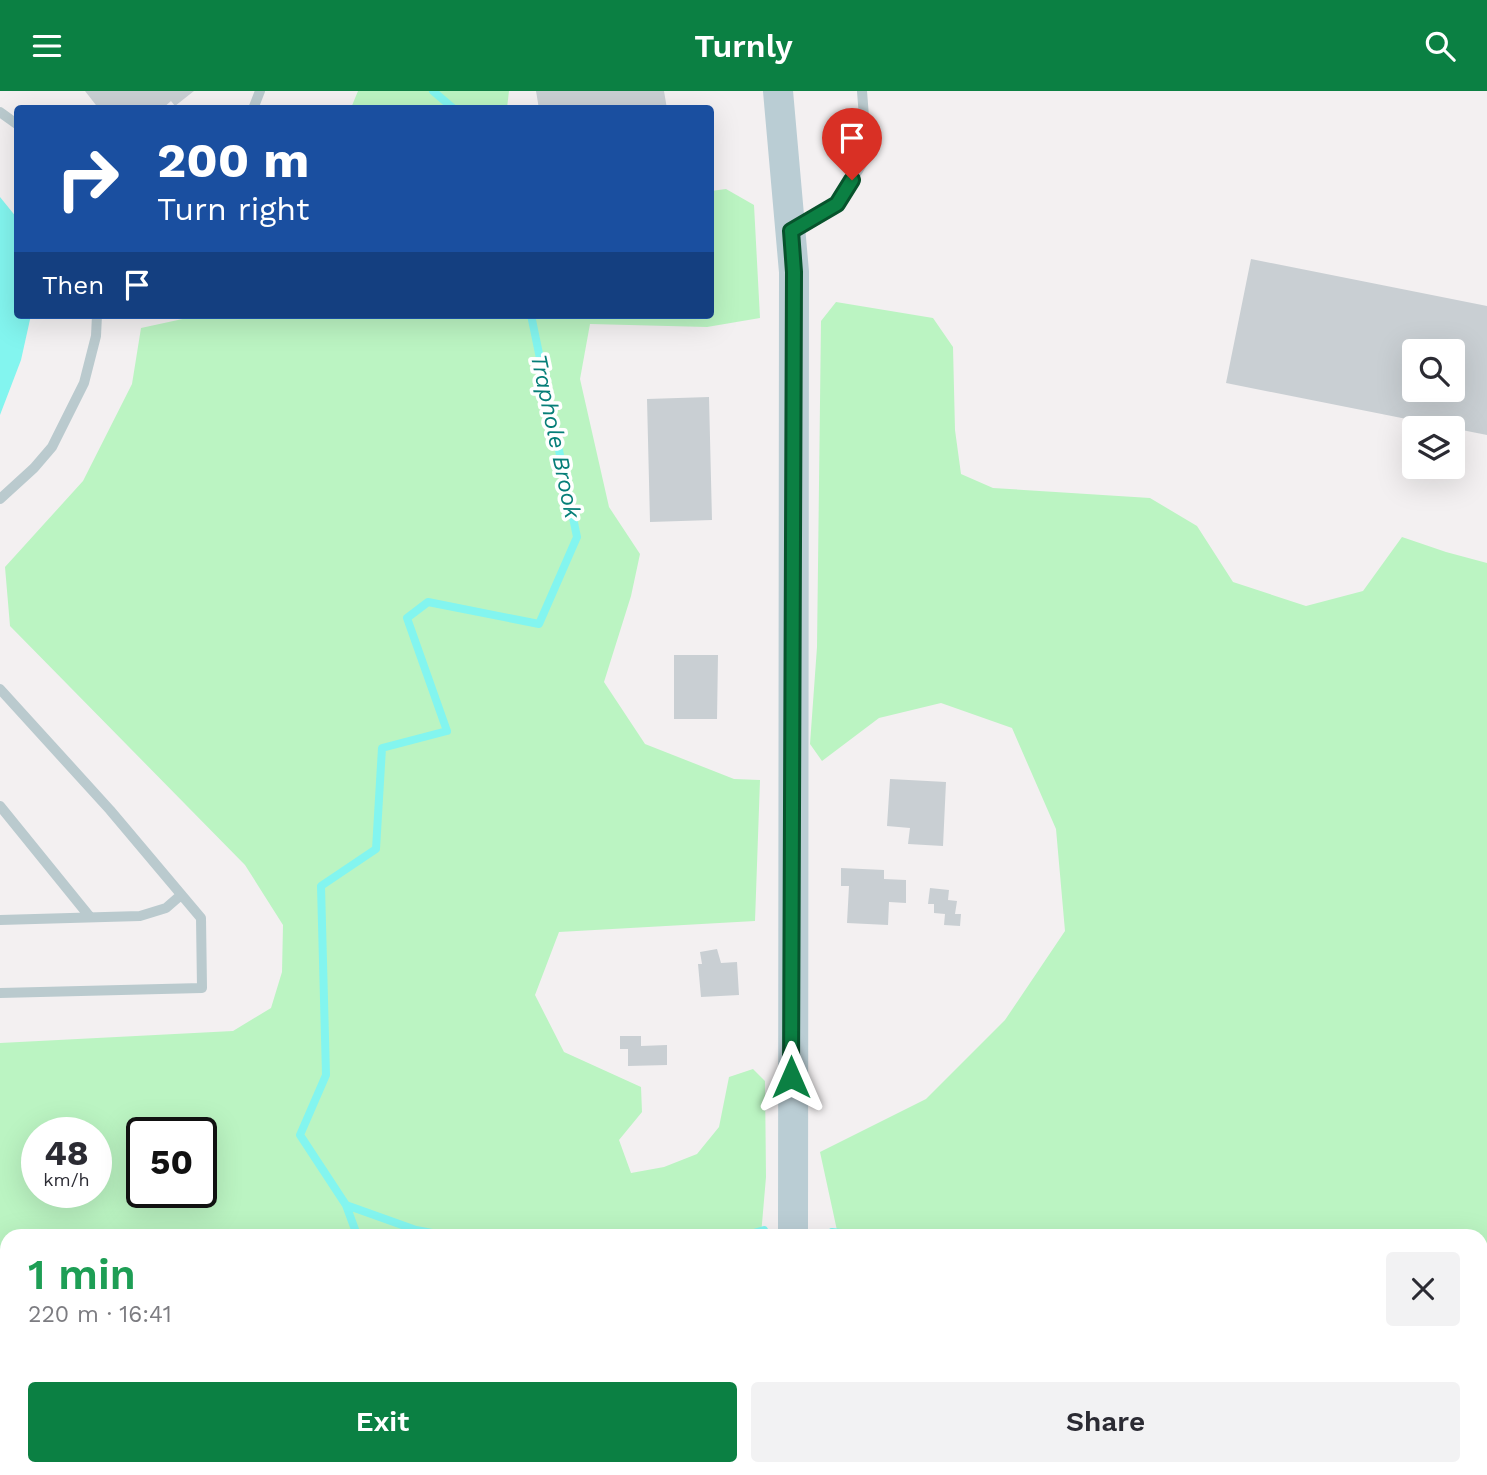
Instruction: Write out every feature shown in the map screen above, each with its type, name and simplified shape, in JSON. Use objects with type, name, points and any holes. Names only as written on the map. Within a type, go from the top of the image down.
[{"type":"main road","points":[[778,91],[794,272],[793,1229]]},
{"type":"lane","points":[[791,231],[837,204],[867,156],[862,91]]},
{"type":"lane","points":[[0,499],[34,468],[52,447],[84,383],[96,336],[97,319]]},
{"type":"lane","points":[[0,709],[2,692]]},
{"type":"lane","points":[[0,993],[202,988],[201,918],[110,810],[2,692]]},
{"type":"lane","points":[[0,806],[90,918]]},
{"type":"lane","points":[[0,920],[140,916],[166,908],[181,895]]},
{"type":"green space","points":[[358,91],[509,91],[507,105],[352,105]]},
{"type":"green space","points":[[726,189],[754,205],[760,318],[707,327],[590,324],[580,379],[609,507],[640,554],[631,596],[604,682],[645,744],[734,779],[760,780],[755,921],[559,932],[535,995],[564,1052],[641,1087],[642,1112],[619,1140],[631,1173],[664,1167],[697,1154],[719,1127],[729,1077],[753,1069],[765,1081],[766,1177],[762,1229],[0,1229],[0,1043],[233,1031],[271,1008],[282,972],[283,925],[245,865],[10,626],[5,567],[83,481],[132,384],[141,328],[183,319],[714,319],[714,191]]},
{"type":"green space","points":[[836,302],[933,318],[953,347],[955,430],[961,474],[993,488],[1150,498],[1197,526],[1233,582],[1306,606],[1363,591],[1402,537],[1487,563],[1487,1229],[837,1229],[820,1152],[926,1099],[1005,1020],[1065,931],[1056,829],[1012,728],[941,703],[879,718],[822,761],[810,744],[817,647],[821,321]]},
{"type":"water","points":[[0,197],[14,214],[14,319],[30,319],[21,360],[0,415]]},
{"type":"building","points":[[85,91],[194,91],[176,105],[171,101],[166,105],[96,105]]},
{"type":"building","points":[[536,91],[664,91],[666,105],[538,105]]},
{"type":"building","points":[[1251,259],[1487,306],[1487,435],[1465,431],[1465,416],[1402,418],[1226,383]]},
{"type":"building","points":[[709,397],[712,520],[650,522],[647,399]]},
{"type":"building","points":[[674,655],[718,655],[717,719],[674,719]]},
{"type":"building","points":[[890,779],[946,782],[943,846],[908,844],[910,828],[887,826]]},
{"type":"building","points":[[841,868],[884,870],[884,879],[906,880],[906,903],[889,902],[888,925],[847,923],[849,886],[841,886]]},
{"type":"building","points":[[930,888],[949,890],[948,900],[957,901],[955,914],[961,914],[960,926],[944,925],[945,914],[934,913],[934,904],[928,904]]},
{"type":"building","points":[[717,949],[721,963],[737,962],[739,995],[701,997],[698,964],[702,964],[700,952]]},
{"type":"building","points":[[620,1036],[641,1036],[641,1046],[667,1045],[667,1065],[628,1066],[628,1049],[620,1049]]},
{"type":"waterway","name":"Traphole Brook","points":[[433,91],[449,105]]},
{"type":"waterway","name":"Traphole Brook","points":[[413,1229],[346,1205],[300,1135],[326,1075],[321,886],[376,849],[382,748],[447,731],[407,618],[428,602],[539,624],[577,537],[532,319]]},
{"type":"waterway","points":[[346,1205],[355,1229]]},
{"type":"route","points":[[791,1077],[794,522],[794,272],[791,231],[837,204],[852,180]]}]
